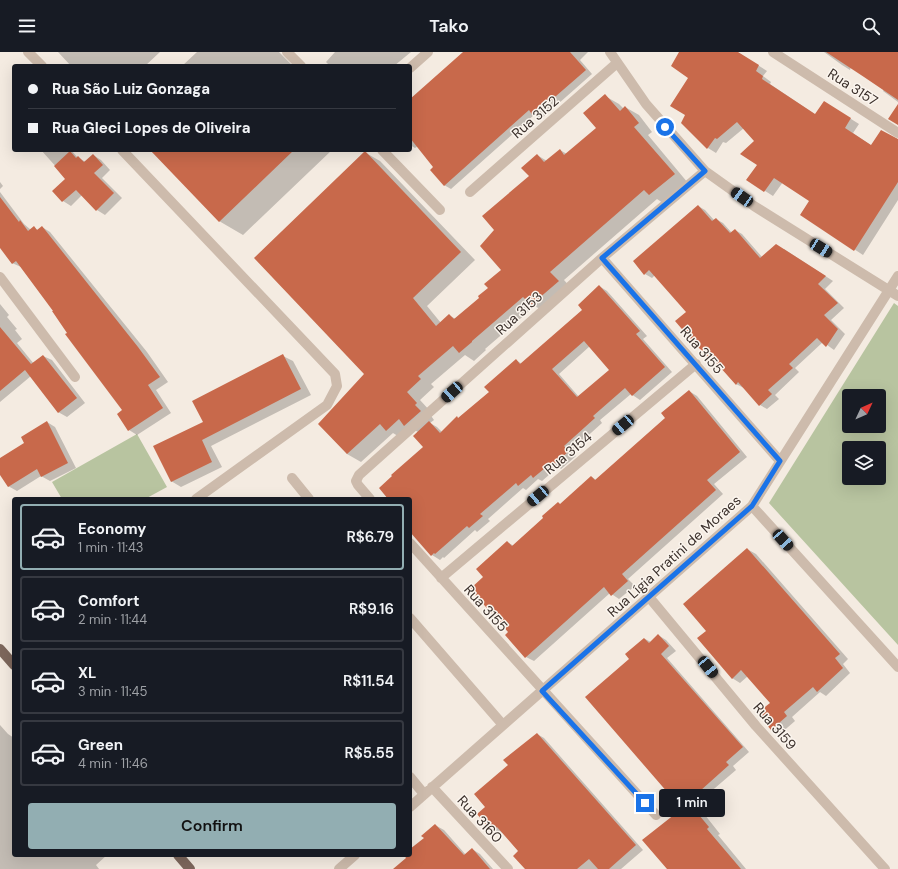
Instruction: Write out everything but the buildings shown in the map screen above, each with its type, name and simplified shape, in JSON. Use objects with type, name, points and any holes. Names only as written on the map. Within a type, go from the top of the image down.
[{"type":"main road","points":[[0,649],[12,664]]},
{"type":"main road","points":[[180,857],[190,869]]},
{"type":"street","points":[[28,52],[40,64]]},
{"type":"street","points":[[287,52],[298,64]]},
{"type":"street","points":[[412,66],[428,52]]},
{"type":"street","points":[[610,52],[646,104],[705,171],[754,206],[898,296]]},
{"type":"street","name":"Rua 3157","points":[[773,52],[898,133]]},
{"type":"street","name":"Rua 3152","points":[[470,192],[618,63]]},
{"type":"street","points":[[124,152],[335,374],[337,386],[327,405],[199,497]]},
{"type":"street","points":[[384,152],[440,210]]},
{"type":"street","name":"Rua 3153","points":[[368,497],[356,481],[359,475],[602,258],[705,171]]},
{"type":"street","name":"Rua 3155","points":[[602,258],[780,461]]},
{"type":"street","name":"Rua Lígia Pratini de Moraes","points":[[412,805],[752,506],[898,276]]},
{"type":"street","points":[[0,277],[75,378]]},
{"type":"street","name":"Rua 3154","points":[[441,578],[696,364]]},
{"type":"street","points":[[292,478],[307,497]]},
{"type":"street","points":[[752,506],[898,667]]},
{"type":"street","name":"Rua 3155","points":[[412,545],[542,691],[656,814]]},
{"type":"street","name":"Rua 3159","points":[[649,597],[756,726],[885,869]]},
{"type":"street","points":[[412,620],[503,725]]},
{"type":"street","name":"Rua 3160","points":[[412,779],[428,791],[508,869]]},
{"type":"street","points":[[339,869],[348,857]]},
{"type":"green space","points":[[894,303],[898,306],[898,645],[769,503]]},
{"type":"green space","points":[[137,434],[167,487],[149,497],[61,497],[52,482]]},
{"type":"route","points":[[645,803],[542,691],[752,506],[780,461],[602,258],[705,171],[665,127]]}]
